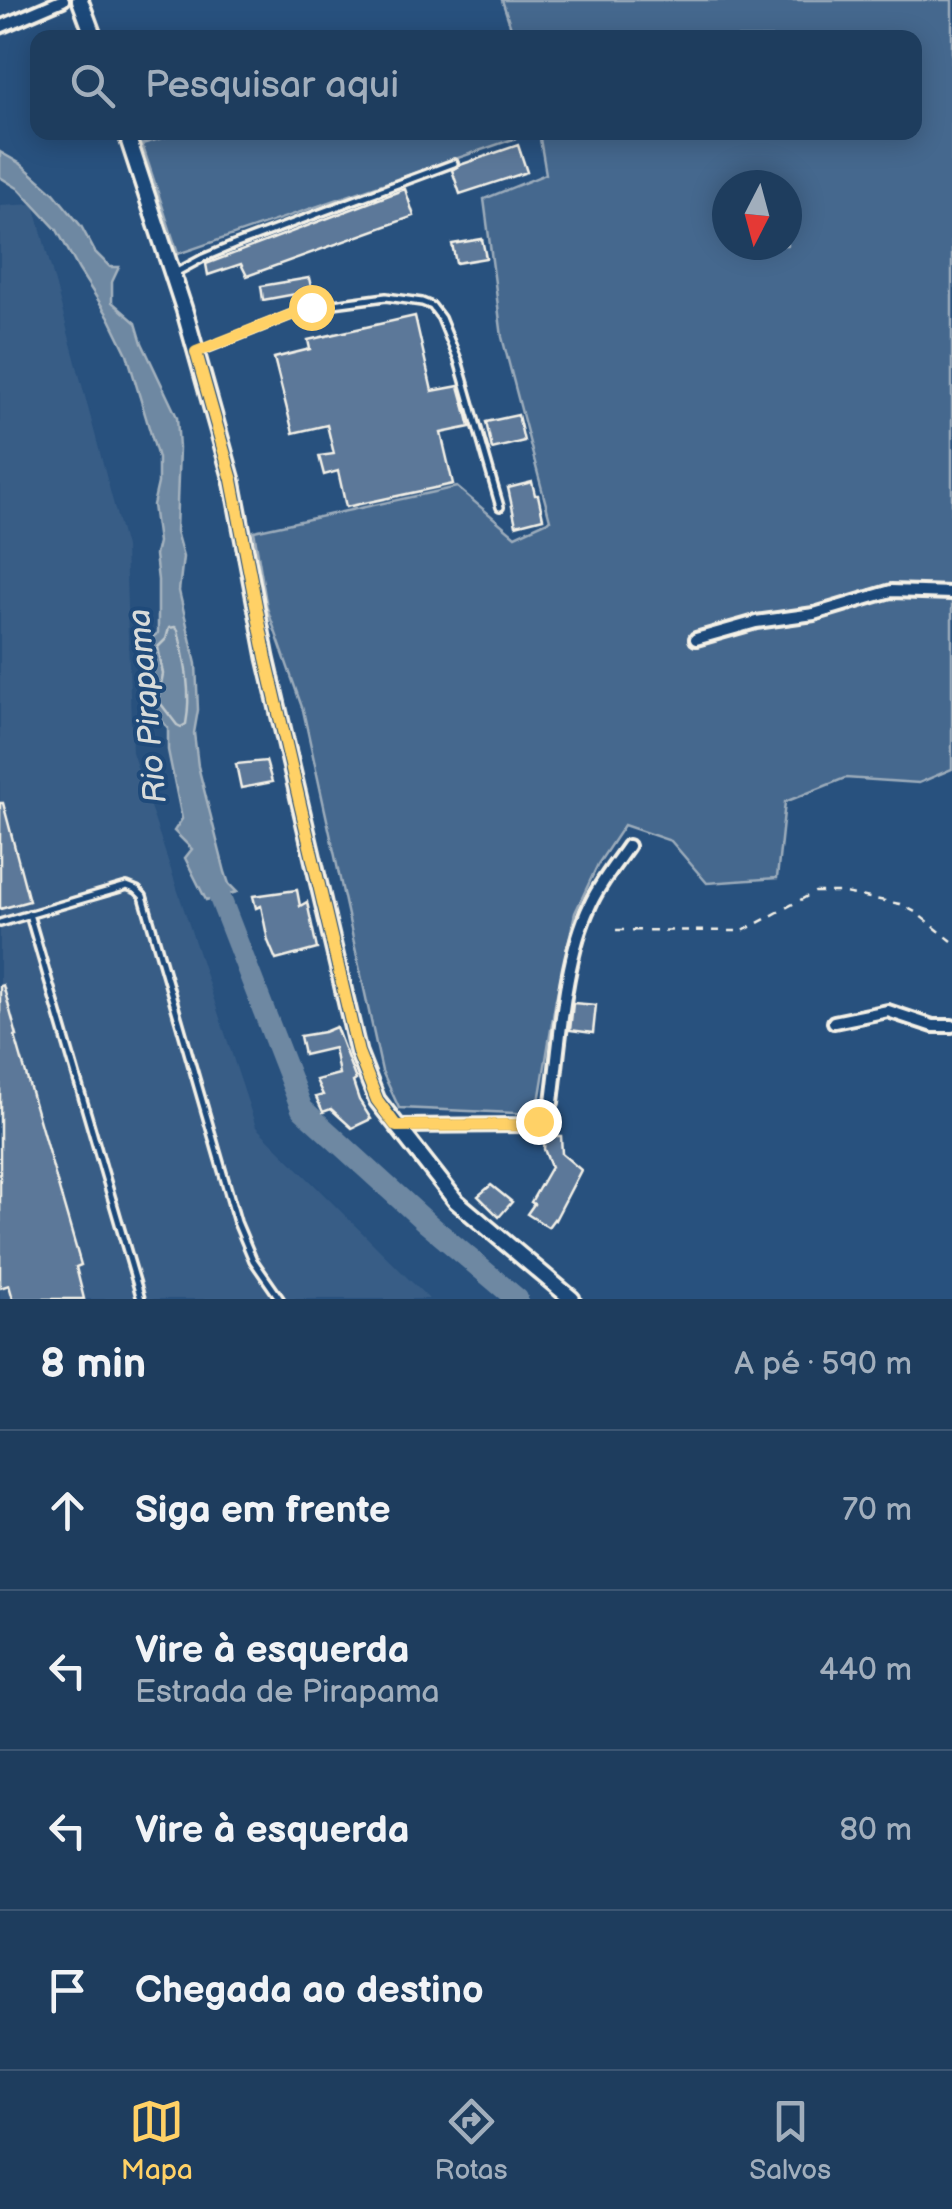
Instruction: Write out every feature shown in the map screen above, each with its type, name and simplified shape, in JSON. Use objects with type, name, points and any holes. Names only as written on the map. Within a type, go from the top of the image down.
[{"type":"main road","points":[[80,0],[91,30]]},
{"type":"main road","points":[[129,140],[232,480],[266,658],[358,1052],[377,1100],[456,1201],[572,1299]]},
{"type":"street","points":[[0,27],[63,0]]},
{"type":"street","points":[[696,639],[756,622],[814,614],[891,591],[952,593]]},
{"type":"street","points":[[396,1126],[526,1125],[547,1116],[578,933],[591,902],[628,846]]},
{"type":"street","points":[[834,1022],[888,1012],[933,1026],[952,1026]]},
{"type":"lane","points":[[172,274],[234,245],[454,163]]},
{"type":"lane","points":[[196,352],[311,307],[386,297],[432,306],[458,360],[500,506]]},
{"type":"lane","points":[[0,922],[127,886],[143,896],[237,1222],[254,1260],[280,1299]]},
{"type":"lane","points":[[29,914],[140,1299]]},
{"type":"path","points":[[616,930],[743,932],[814,892],[840,892],[900,904],[952,941]]},
{"type":"shaded area","points":[[502,0],[952,0],[952,769],[919,783],[845,778],[785,802],[777,878],[707,883],[671,841],[624,825],[598,864],[575,913],[537,1114],[399,1108],[382,1071],[303,710],[267,608],[254,531],[457,487],[515,536],[550,520],[502,337],[484,199],[546,174],[540,140],[922,140],[922,30],[512,30]]},
{"type":"shaded area","points":[[155,140],[511,140],[178,254],[142,144]]},
{"type":"shaded area","points":[[34,204],[125,547],[132,752],[256,1127],[429,1299],[0,1299],[0,206]]},
{"type":"water","points":[[0,152],[21,164],[54,193],[81,226],[95,252],[110,267],[119,267],[112,282],[112,302],[136,323],[177,417],[176,531],[183,557],[179,591],[196,664],[198,710],[194,733],[198,766],[225,872],[237,892],[206,900],[185,858],[192,849],[174,831],[182,819],[168,750],[168,728],[147,703],[153,675],[146,642],[158,633],[158,542],[153,505],[158,458],[127,354],[57,230],[19,189],[0,177]]},
{"type":"building","points":[[518,145],[527,172],[460,194],[452,170]]},
{"type":"building","points":[[405,189],[414,216],[247,276],[241,264],[208,275],[206,264]]},
{"type":"building","points":[[482,239],[486,258],[456,263],[452,244]]},
{"type":"building","points":[[309,278],[312,291],[263,300],[261,286]]},
{"type":"building","points":[[415,316],[432,391],[459,386],[470,427],[441,433],[453,484],[346,507],[338,471],[324,475],[319,456],[334,454],[327,425],[293,433],[274,358],[310,349],[308,340]]},
{"type":"building","points":[[518,415],[524,441],[492,449],[486,422]]},
{"type":"building","points":[[532,482],[543,518],[516,525],[508,488]]},
{"type":"building","points":[[266,761],[272,782],[241,788],[236,764]]},
{"type":"building","points":[[0,803],[29,901],[0,909]]},
{"type":"building","points":[[297,890],[300,906],[307,902],[317,949],[276,960],[261,906],[256,908],[253,896]]},
{"type":"building","points":[[3,985],[81,1265],[76,1267],[84,1299],[13,1299],[9,1285],[0,1288]]},
{"type":"building","points":[[573,1003],[596,1005],[593,1033],[570,1030]]},
{"type":"building","points":[[336,1027],[356,1080],[353,1082],[359,1100],[371,1119],[352,1128],[331,1109],[323,1112],[316,1097],[323,1095],[316,1080],[339,1074],[334,1048],[304,1055],[300,1036]]},
{"type":"building","points":[[545,1136],[561,1136],[562,1154],[581,1170],[548,1227],[527,1214],[551,1167],[544,1149]]},
{"type":"building","points":[[491,1185],[512,1202],[499,1217],[478,1196]]},
{"type":"waterway","name":"Rio Pirapama","points":[[210,872],[302,1109],[517,1299]]},
{"type":"route","points":[[311,307],[196,352],[232,480],[266,658],[358,1052],[377,1100],[396,1126],[526,1125],[538,1121]]}]
